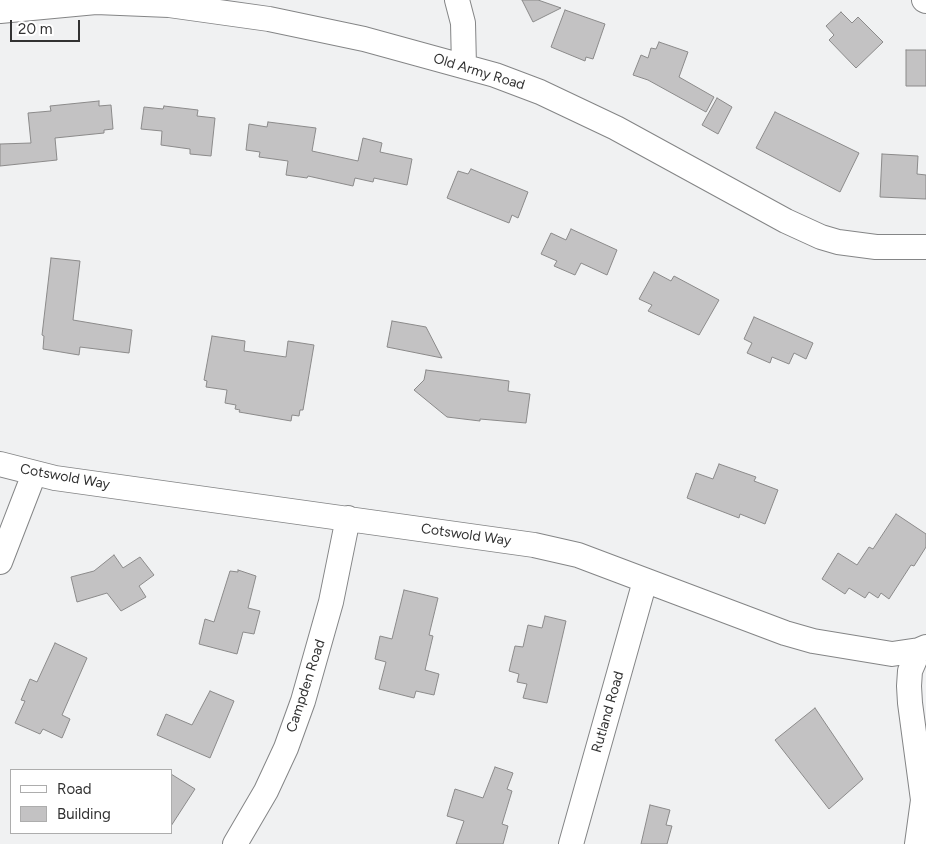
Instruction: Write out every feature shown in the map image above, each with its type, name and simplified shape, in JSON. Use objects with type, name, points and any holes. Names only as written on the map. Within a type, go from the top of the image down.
[{"type":"street","points":[[457,0],[464,30],[464,66]]},
{"type":"street","name":"Old Army Road","points":[[0,10],[96,2],[169,5],[269,19],[364,39],[464,66],[540,92],[582,111],[786,221],[821,237],[862,246],[926,247]]},
{"type":"street","name":"Cotswold Way","points":[[0,464],[34,474],[541,546],[578,555],[785,633],[813,641],[877,653],[892,654],[922,649]]},
{"type":"street","points":[[0,562],[34,474]]},
{"type":"street","name":"Campden Road","points":[[235,844],[266,791],[286,748],[303,701],[331,602],[348,518]]},
{"type":"street","name":"Rutland Road","points":[[571,844],[645,581]]},
{"type":"street","points":[[917,844],[924,800],[909,686],[910,671],[922,649]]},
{"type":"building","points":[[522,0],[538,0],[561,8],[533,22]]},
{"type":"building","points":[[565,10],[605,24],[593,59],[586,57],[585,61],[551,47]]},
{"type":"building","points":[[841,12],[852,23],[858,17],[883,42],[856,68],[829,40],[834,35],[826,26]]},
{"type":"building","points":[[659,42],[688,52],[679,77],[714,97],[706,112],[648,80],[633,75],[641,55],[648,58],[651,48],[656,49]]},
{"type":"building","points":[[906,50],[926,50],[926,86],[906,86]]},
{"type":"building","points":[[717,98],[732,107],[718,134],[702,125]]},
{"type":"building","points":[[99,101],[99,106],[111,105],[113,129],[104,130],[104,133],[55,138],[57,160],[0,166],[0,144],[31,143],[28,113],[51,111],[50,106]]},
{"type":"building","points":[[164,106],[198,110],[197,116],[215,118],[211,156],[190,154],[190,149],[161,145],[162,131],[141,129],[144,107],[163,109]]},
{"type":"building","points":[[775,112],[859,153],[840,192],[756,148]]},
{"type":"building","points":[[268,122],[316,128],[312,151],[358,161],[363,138],[382,143],[380,152],[412,159],[407,185],[374,178],[373,182],[355,178],[353,186],[308,176],[307,178],[286,175],[288,161],[259,157],[260,152],[246,150],[249,124],[267,127]]},
{"type":"building","points":[[882,154],[918,156],[917,174],[926,175],[926,199],[880,197]]},
{"type":"building","points":[[471,169],[528,192],[518,218],[512,215],[509,223],[447,198],[458,171],[468,174]]},
{"type":"building","points":[[571,229],[617,250],[607,275],[581,263],[575,275],[554,266],[557,261],[541,254],[551,233],[566,240]]},
{"type":"building","points":[[51,258],[80,261],[73,320],[132,330],[129,353],[80,347],[79,355],[43,349],[44,336],[42,335]]},
{"type":"building","points":[[654,272],[671,281],[674,276],[719,300],[699,335],[648,311],[652,305],[639,299]]},
{"type":"building","points":[[754,317],[813,343],[806,359],[794,353],[789,364],[772,357],[770,363],[747,353],[752,343],[744,339]]},
{"type":"building","points":[[392,321],[426,327],[442,358],[387,347]]},
{"type":"building","points":[[212,336],[245,341],[244,351],[286,357],[288,341],[314,345],[303,410],[300,410],[299,416],[292,415],[291,421],[239,412],[240,410],[235,409],[236,405],[225,403],[227,390],[206,387],[207,381],[204,380]]},
{"type":"building","points":[[426,370],[509,381],[508,391],[530,394],[526,423],[447,417],[414,390],[424,380]]},
{"type":"building","points":[[719,464],[756,477],[754,481],[778,490],[765,524],[740,514],[739,518],[687,498],[696,473],[713,479]]},
{"type":"building","points":[[896,514],[926,534],[926,547],[914,566],[911,565],[889,599],[881,593],[878,598],[869,592],[865,598],[849,588],[845,594],[822,579],[838,553],[857,565],[869,547],[873,549]]},
{"type":"building","points":[[114,555],[123,568],[140,557],[154,575],[139,586],[146,597],[121,611],[107,593],[77,602],[71,577],[94,571]]},
{"type":"building","points":[[238,570],[256,576],[248,608],[260,611],[254,634],[243,632],[237,654],[199,644],[205,619],[214,622],[230,571],[238,572]]},
{"type":"building","points":[[404,590],[438,598],[429,635],[433,636],[425,670],[439,674],[434,695],[416,691],[414,698],[379,689],[386,662],[375,659],[380,636],[392,639]]},
{"type":"building","points":[[545,616],[566,621],[547,703],[523,698],[527,684],[517,682],[519,674],[509,671],[515,646],[523,647],[528,625],[542,628]]},
{"type":"building","points":[[55,643],[87,658],[62,715],[70,719],[62,738],[43,729],[40,734],[15,723],[25,701],[21,700],[30,679],[37,682]]},
{"type":"building","points":[[210,691],[234,701],[210,758],[157,735],[166,714],[192,725]]},
{"type":"building","points":[[815,708],[863,779],[829,809],[775,740]]},
{"type":"building","points":[[495,767],[513,773],[507,789],[512,791],[502,824],[508,826],[503,844],[456,844],[464,821],[447,816],[455,789],[483,798]]},
{"type":"building","points":[[172,775],[195,789],[172,824]]},
{"type":"building","points":[[650,805],[670,810],[666,825],[672,826],[667,844],[641,844]]}]
